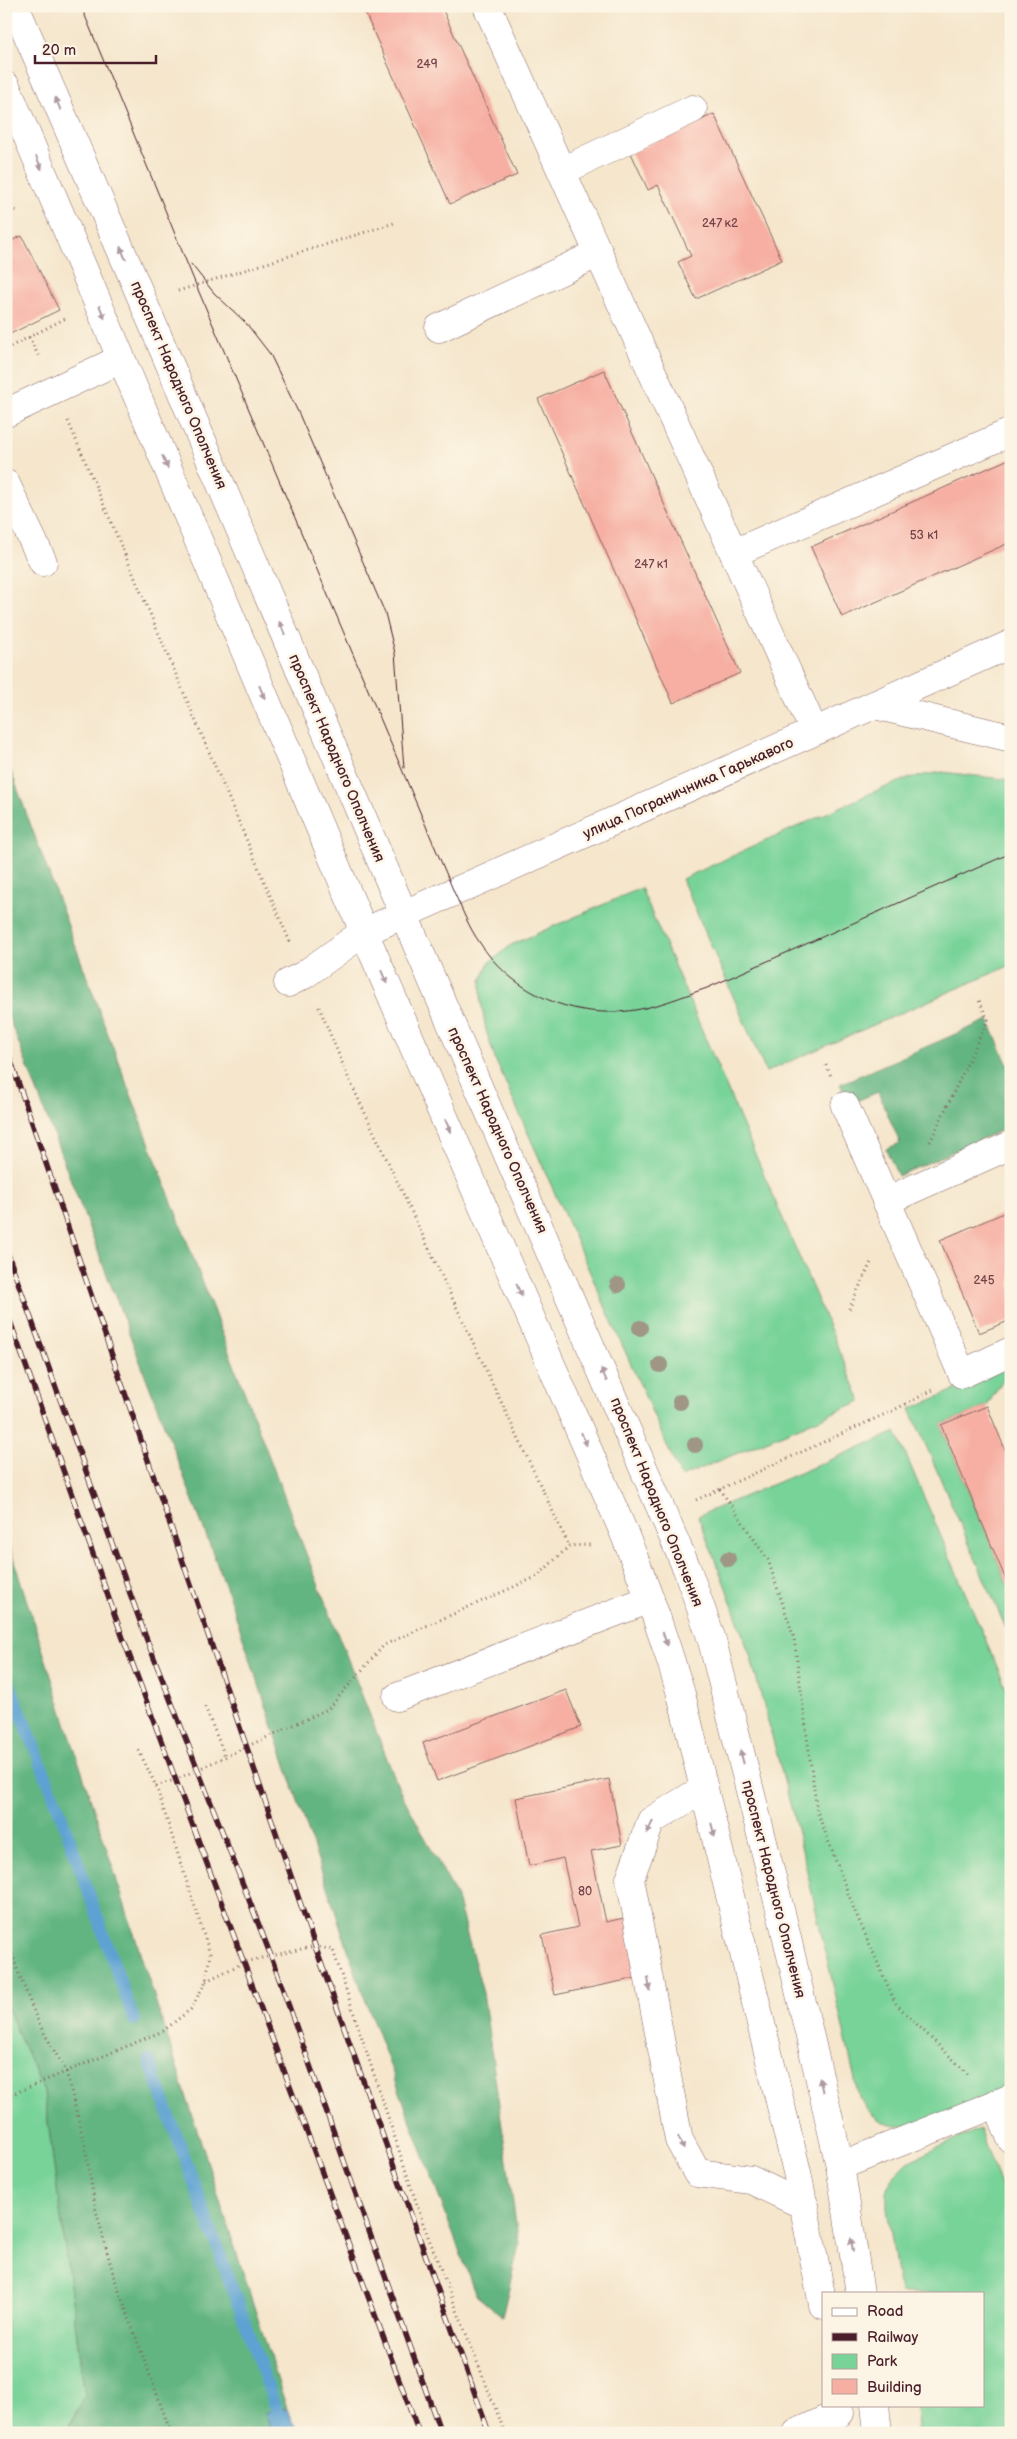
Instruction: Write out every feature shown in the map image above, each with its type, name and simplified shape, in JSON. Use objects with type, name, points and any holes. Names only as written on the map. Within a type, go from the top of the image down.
[{"type":"street","name":"проспект Народного Ополчения","points":[[15,6],[134,280],[404,915],[664,1514],[693,1586],[711,1637],[783,1922],[840,2166],[860,2292]]},
{"type":"street","points":[[487,6],[814,731]]},
{"type":"street","points":[[6,86],[364,932],[624,1533],[666,1642],[681,1694],[805,2206],[822,2300]]},
{"type":"street","points":[[562,171],[693,109]]},
{"type":"street","points":[[439,328],[599,253]]},
{"type":"street","points":[[6,413],[121,359]]},
{"type":"street","points":[[734,553],[1011,432]]},
{"type":"street","points":[[6,484],[43,562]]},
{"type":"street","name":"улица Пограничника Гарькавого","points":[[288,983],[364,932],[1011,644]]},
{"type":"street","points":[[874,705],[1011,738]]},
{"type":"street","points":[[845,1106],[962,1374],[1011,1351]]},
{"type":"street","points":[[886,1201],[1011,1145]]},
{"type":"street","points":[[397,1698],[650,1599]]},
{"type":"street","points":[[703,1789],[651,1821],[630,1878],[679,2140],[697,2172],[751,2180],[805,2206]]},
{"type":"street","points":[[840,2166],[1004,2100],[1011,2139]]},
{"type":"street","points":[[875,2406],[878,2433]]},
{"type":"street","points":[[797,2433],[840,2417]]},
{"type":"path","points":[[178,291],[394,223]]},
{"type":"path","points":[[926,1149],[988,1020],[978,998]]},
{"type":"path","points":[[848,1308],[856,1293]]},
{"type":"path","points":[[688,1504],[894,1410],[962,1374]]},
{"type":"path","points":[[720,1489],[768,1560],[794,1638],[816,1811],[854,1909],[896,2004],[1004,2100]]},
{"type":"path","points":[[156,1786],[328,1709],[384,1645],[538,1576],[569,1546],[593,1545]]},
{"type":"path","points":[[205,1707],[225,1756]]},
{"type":"path","points":[[6,2097],[163,2031],[191,2009],[206,1982],[210,1954],[156,1786],[138,1749]]},
{"type":"path","points":[[6,1935],[38,2024],[66,2071],[85,2146],[96,2211],[114,2277],[171,2433]]},
{"type":"path","points":[[206,1982],[245,1962],[314,1946],[333,1950],[424,2226],[505,2433]]},
{"type":"green space","points":[[6,758],[112,1045],[302,1543],[399,1789],[456,1895],[483,1993],[519,2245],[502,2317],[476,2295],[362,1991],[227,1590],[6,1010]]},
{"type":"green space","points":[[942,772],[1011,780],[1011,965],[766,1072],[682,879],[871,793],[909,778]]},
{"type":"green space","points":[[641,888],[861,1401],[681,1477],[495,1059],[486,1030],[481,1002],[481,981],[488,964],[511,945]]},
{"type":"green space","points":[[988,1020],[1011,1072],[1011,1126],[898,1176],[886,1149],[900,1143],[878,1092],[849,1104],[840,1084]]},
{"type":"green space","points":[[1011,1366],[987,1406],[941,1425],[1011,1592],[1011,1640],[910,1409]]},
{"type":"green space","points":[[896,1432],[1011,1699],[1011,2087],[943,2116],[916,2125],[904,2126],[891,2125],[880,2120],[869,2111],[859,2097],[799,1837],[751,1658],[698,1516]]},
{"type":"green space","points":[[6,1536],[287,2409],[277,2409],[265,2413],[273,2433],[66,2433],[85,2396],[44,2092],[6,2005]]},
{"type":"green space","points":[[6,2005],[44,2092],[85,2396],[66,2433],[6,2433]]},
{"type":"green space","points":[[979,2129],[1011,2214],[1011,2433],[919,2433],[915,2406],[984,2406],[984,2292],[900,2292],[887,2209],[887,2189],[895,2174],[907,2162]]},
{"type":"water","points":[[277,2409],[287,2409],[298,2433],[273,2433],[265,2413]]},
{"type":"building","points":[[362,6],[441,6],[517,175],[450,204]]},
{"type":"building","points":[[714,114],[782,260],[696,299],[678,262],[691,256],[658,185],[648,190],[631,153]]},
{"type":"building","points":[[22,236],[59,310],[6,336],[6,243]]},
{"type":"building","points":[[604,370],[740,673],[673,703],[538,399]]},
{"type":"building","points":[[1011,458],[1011,542],[842,617],[811,547]]},
{"type":"building","points":[[1011,1210],[1011,1320],[979,1333],[940,1240]]},
{"type":"building","points":[[987,1406],[1011,1464],[1011,1592],[941,1425]]},
{"type":"building","points":[[566,1690],[581,1727],[437,1781],[423,1743]]},
{"type":"building","points":[[609,1779],[622,1845],[591,1851],[606,1922],[633,1916],[646,1976],[555,1995],[542,1935],[578,1927],[563,1858],[529,1866],[516,1798]]},
{"type":"waterway","points":[[6,1675],[60,1812],[134,2020]]},
{"type":"waterway","points":[[149,2060],[285,2433]]},
{"type":"tram line","points":[[81,6],[196,285],[454,892],[476,937],[494,961],[510,976],[528,989],[568,1007],[612,1012],[653,1006],[707,988],[1011,853]]},
{"type":"tram line","points":[[191,264],[214,293],[246,323],[270,354],[299,414],[385,613],[395,653],[404,768]]},
{"type":"railway","points":[[6,1047],[315,1946],[489,2433]]},
{"type":"railway","points":[[6,1249],[145,1635],[271,1956],[441,2433]]},
{"type":"railway","points":[[6,1310],[124,1641],[419,2433]]}]
